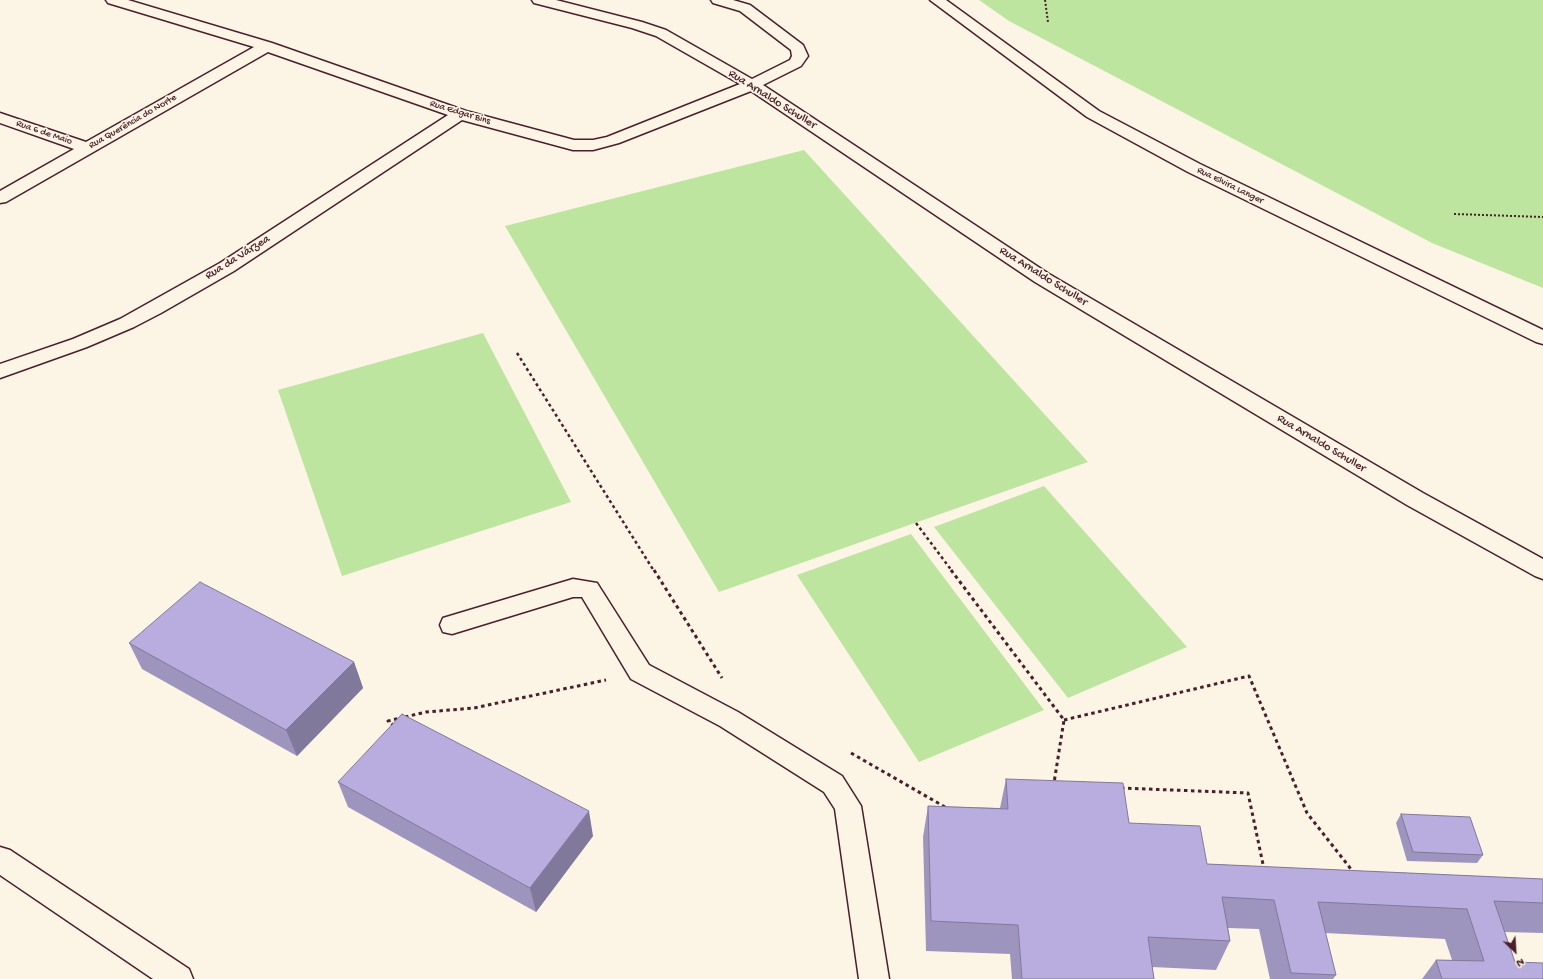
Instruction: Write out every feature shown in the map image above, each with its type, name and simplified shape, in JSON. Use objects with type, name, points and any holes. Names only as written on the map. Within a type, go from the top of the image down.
[{"type":"street","name":"Rua Edgar Bins","points":[[112,0],[267,46],[460,114],[573,145],[593,145],[613,140],[752,85],[796,63],[800,56],[798,48],[744,4]]},
{"type":"street","name":"Rua Arnaldo Schuller","points":[[540,0],[637,25],[661,33],[752,85],[1042,278],[1415,499],[1543,570]]},
{"type":"street","points":[[718,0],[744,4]]},
{"type":"street","name":"Rua Elvira Langer","points":[[937,0],[1093,114],[1194,168],[1543,338]]},
{"type":"street","name":"Rua Querência do Norte","points":[[0,198],[267,46]]},
{"type":"street","name":"Rua da Várzea","points":[[0,371],[107,332],[154,310],[227,266],[460,114]]},
{"type":"street","name":"Rua 6 de Maio","points":[[0,118],[87,148]]},
{"type":"street","points":[[452,624],[574,588],[589,589],[640,672],[729,719],[833,784],[848,806],[874,979]]},
{"type":"street","points":[[0,859],[178,979]]},
{"type":"path","points":[[1045,0],[1048,22]]},
{"type":"path","points":[[1454,214],[1543,217]]},
{"type":"path","points":[[517,353],[724,681]]},
{"type":"path","points":[[916,523],[1064,720],[1054,785],[1062,785]]},
{"type":"path","points":[[1064,720],[1249,676],[1306,813],[1359,879]]},
{"type":"path","points":[[1116,788],[1248,793],[1265,872]]},
{"type":"green space","points":[[979,0],[1543,0],[1543,288],[1432,243],[1009,21]]},
{"type":"green space","points":[[804,150],[1088,462],[719,592],[505,226]]},
{"type":"green space","points":[[483,333],[571,502],[342,576],[278,390]]},
{"type":"green space","points":[[1044,486],[1187,647],[1068,698],[934,527]]},
{"type":"green space","points":[[911,534],[1044,710],[919,762],[797,575]]},
{"type":"building","points":[[200,582],[354,662],[286,730],[129,643]]},
{"type":"building","points":[[402,714],[589,811],[530,888],[338,782]]},
{"type":"building","points":[[1006,779],[1123,783],[1129,823],[1200,826],[1207,864],[1543,879],[1543,903],[1494,901],[1515,962],[1543,963],[1543,979],[1442,979],[1436,960],[1484,961],[1467,909],[1318,902],[1336,975],[1291,973],[1274,900],[1222,897],[1230,941],[1148,937],[1154,979],[1022,979],[1018,925],[931,921],[928,806],[1008,809]]},
{"type":"building","points":[[1401,814],[1470,817],[1483,855],[1413,852]]}]
